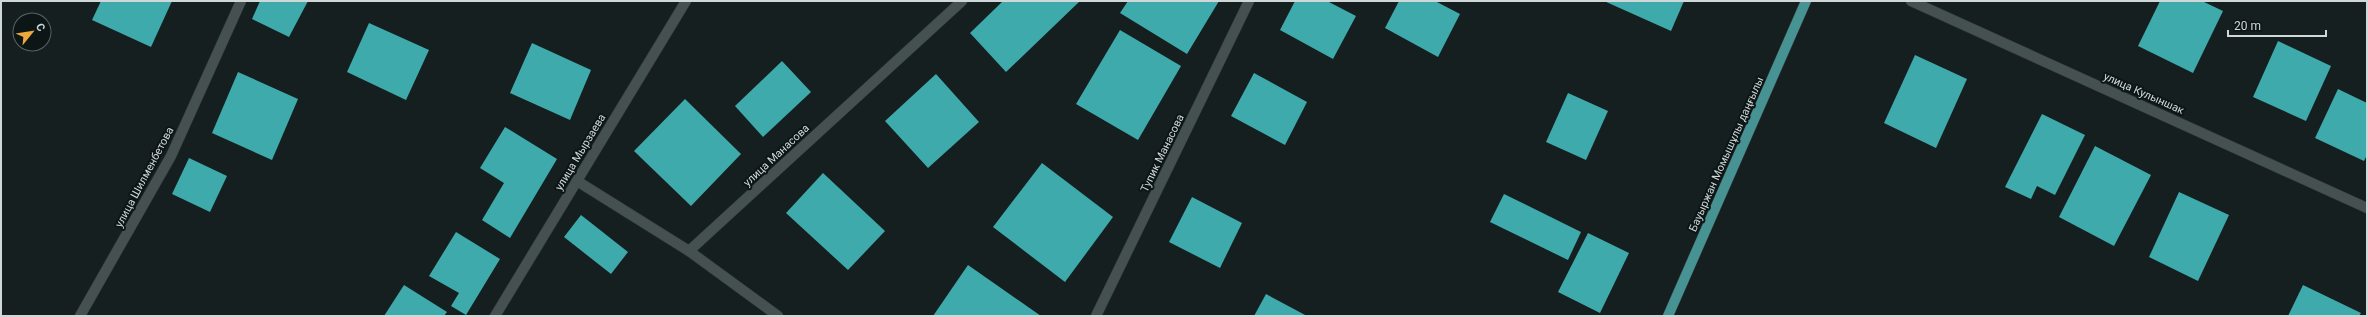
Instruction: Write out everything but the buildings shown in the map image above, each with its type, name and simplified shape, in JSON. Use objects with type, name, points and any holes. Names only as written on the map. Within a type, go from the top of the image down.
[{"type":"main road","name":"Бауыржан Момышұлы даңғылы","points":[[1668,316],[1806,1]]},
{"type":"street","name":"улица Шилменбетова","points":[[80,316],[171,156],[241,1]]},
{"type":"street","name":"улица Мырзаева","points":[[495,316],[686,1]]},
{"type":"street","name":"улица Манасова","points":[[688,251],[962,1]]},
{"type":"street","name":"Тупик Манасова","points":[[1096,316],[1249,1]]},
{"type":"street","name":"улица Кулыншак","points":[[1911,1],[2367,208]]},
{"type":"street","points":[[577,181],[688,251],[778,316]]}]
